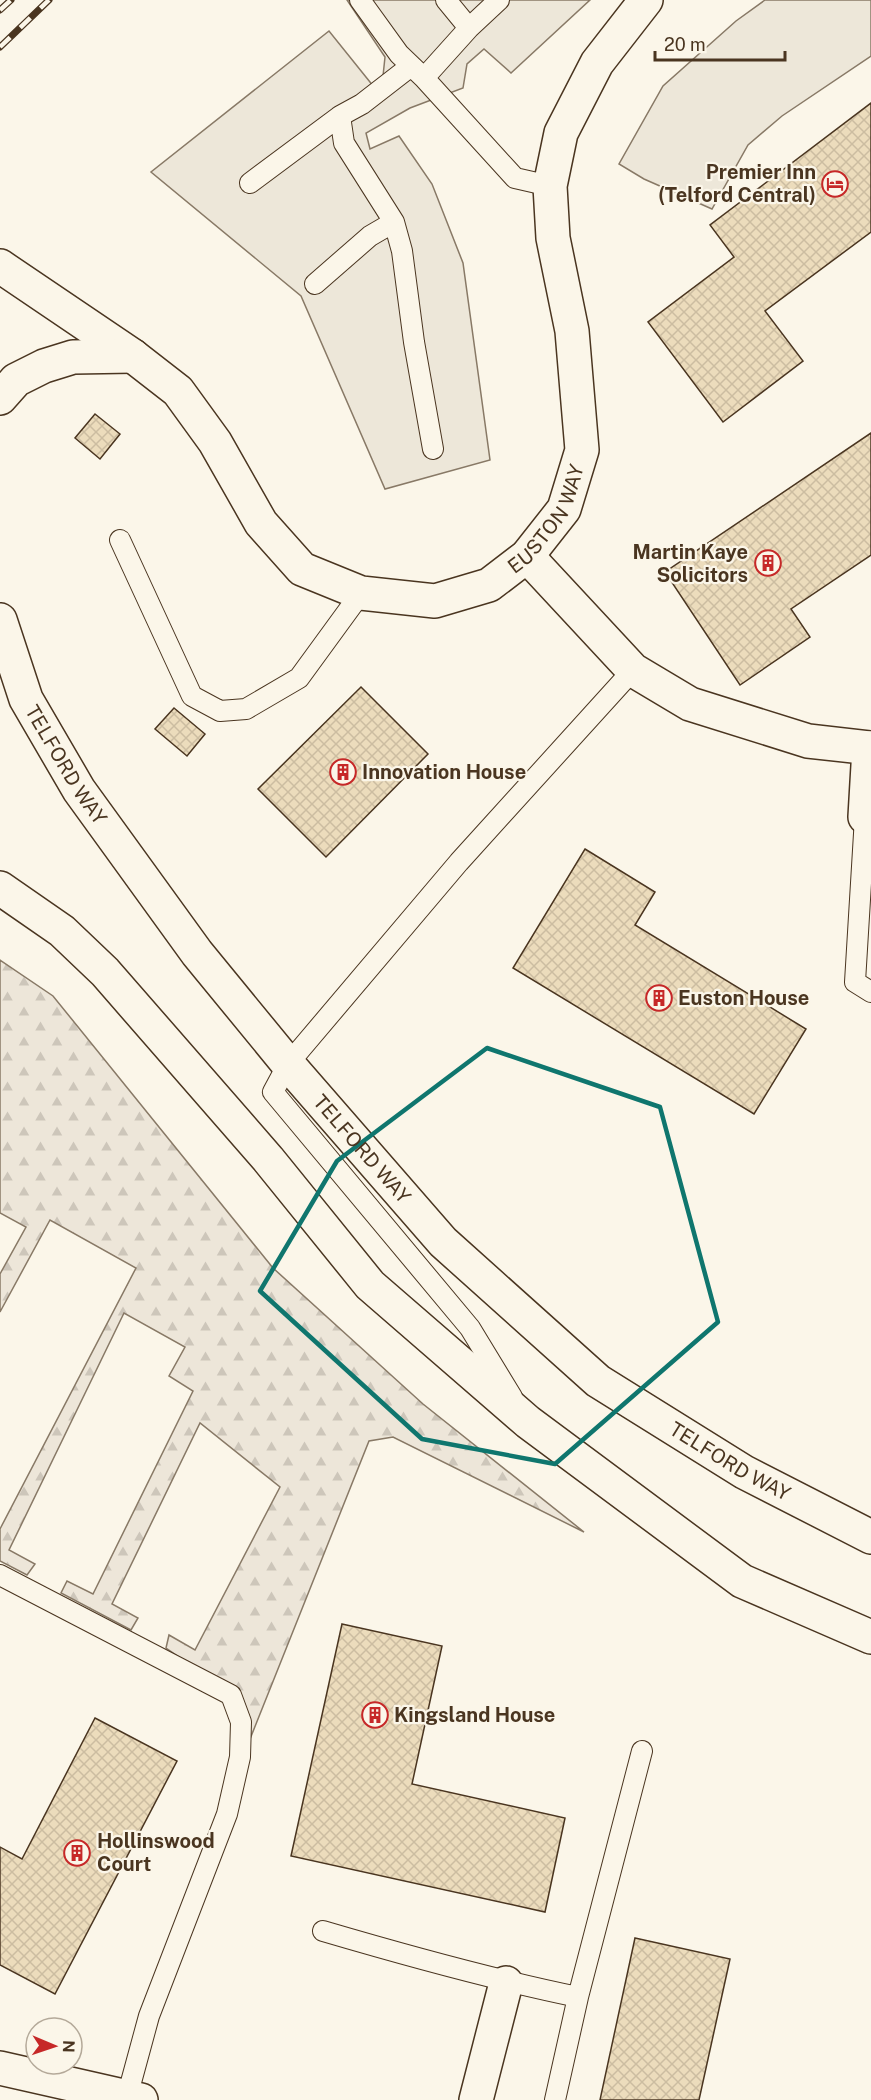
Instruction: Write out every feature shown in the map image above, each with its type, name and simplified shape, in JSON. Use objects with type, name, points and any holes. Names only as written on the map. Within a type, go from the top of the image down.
[{"type":"main road","name":"EUSTON WAY","points":[[0,266],[133,356],[178,391],[215,442],[261,523],[302,569],[361,593],[435,601],[489,585],[527,556],[564,509],[582,450],[572,331],[553,238],[550,186],[561,133],[597,63],[646,0]]},
{"type":"main road","points":[[0,398],[16,380],[44,366],[72,357],[133,356]]},
{"type":"main road","points":[[527,556],[633,670],[690,704],[808,741],[870,748],[865,817]]},
{"type":"main road","name":"TELFORD WAY","points":[[0,620],[26,699],[79,790],[197,952],[288,1064],[443,1242],[598,1380],[744,1472],[871,1537]]},
{"type":"main road","points":[[0,888],[62,932],[105,972],[268,1159],[370,1285],[528,1422],[742,1581],[871,1636]]},
{"type":"main road","points":[[476,2100],[506,1983]]},
{"type":"main road","points":[[0,2068],[134,2098]]},
{"type":"lane","points":[[360,0],[399,54],[515,178],[550,186]]},
{"type":"lane","points":[[447,0],[469,28]]},
{"type":"lane","points":[[250,183],[340,116],[418,72],[499,0]]},
{"type":"lane","points":[[340,116],[344,142],[394,222],[402,251],[414,342],[433,449]]},
{"type":"lane","points":[[315,284],[370,236],[394,222]]},
{"type":"lane","points":[[120,540],[192,696],[220,711],[246,709],[299,678],[361,593]]},
{"type":"lane","points":[[528,1422],[470,1328],[273,1092],[288,1064],[459,862],[633,670]]},
{"type":"lane","points":[[865,817],[855,982],[871,992]]},
{"type":"lane","points":[[0,1575],[231,1695],[241,1722],[240,1757],[227,1814],[149,2016],[134,2098]]},
{"type":"lane","points":[[555,2100],[578,1996],[642,1751]]},
{"type":"lane","points":[[323,1931],[506,1983],[578,1996]]},
{"type":"highlighted area","points":[[487,1048],[660,1107],[718,1322],[555,1464],[422,1439],[260,1291],[337,1161]]},
{"type":"green space","points":[[0,960],[53,996],[273,1268],[423,1404],[584,1532],[393,1437],[369,1441],[250,1739],[234,1740],[229,1706],[212,1680],[166,1648],[169,1635],[195,1650],[280,1487],[200,1423],[112,1604],[138,1618],[131,1630],[61,1593],[67,1581],[93,1594],[193,1391],[169,1376],[185,1347],[124,1313],[9,1550],[35,1564],[27,1575],[0,1561],[0,1529],[136,1268],[50,1220],[0,1312],[0,1274],[26,1227],[0,1213]]},
{"type":"shaded area","points":[[347,0],[590,0],[511,73],[484,49],[467,64],[463,88],[410,108],[366,133],[370,149],[399,136],[432,184],[463,263],[490,460],[385,489],[301,296],[151,172],[329,31],[374,87],[383,76],[385,57]]},
{"type":"shaded area","points":[[765,0],[871,0],[871,56],[782,116],[748,145],[712,209],[644,179],[619,164],[663,86],[736,21]]},
{"type":"building","points":[[871,103],[871,232],[765,311],[803,361],[723,422],[648,322],[734,257],[710,225]]},
{"type":"building","points":[[95,414],[120,434],[100,459],[75,438]]},
{"type":"building","name":"Martin Kaye Solicitors","points":[[871,433],[871,555],[791,609],[810,637],[740,685],[665,572]]},
{"type":"building","name":"Innovation House","points":[[361,687],[428,754],[326,857],[258,789]]},
{"type":"building","points":[[174,708],[205,734],[187,756],[155,729]]},
{"type":"building","name":"Euston House","points":[[585,849],[655,892],[635,925],[806,1029],[754,1114],[513,968]]},
{"type":"building","name":"Kingsland House","points":[[342,1624],[442,1646],[412,1784],[565,1818],[545,1912],[291,1856]]},
{"type":"building","name":"Hollinswood Court","points":[[95,1718],[177,1761],[55,1994],[0,1965],[0,1847],[22,1859]]},
{"type":"building","points":[[635,1938],[730,1959],[699,2100],[600,2100]]},
{"type":"railway","points":[[0,10],[11,0]]},
{"type":"railway","points":[[0,47],[49,0]]},
{"type":"place","name":"Premier Inn (Telford Central)","points":[[835,184]]},
{"type":"place","name":"Martin Kaye Solicitors","points":[[768,563]]},
{"type":"place","name":"Innovation House","points":[[343,772]]},
{"type":"place","name":"Euston House","points":[[659,998]]},
{"type":"place","name":"Kingsland House","points":[[375,1715]]},
{"type":"place","name":"Hollinswood Court","points":[[77,1853]]}]
